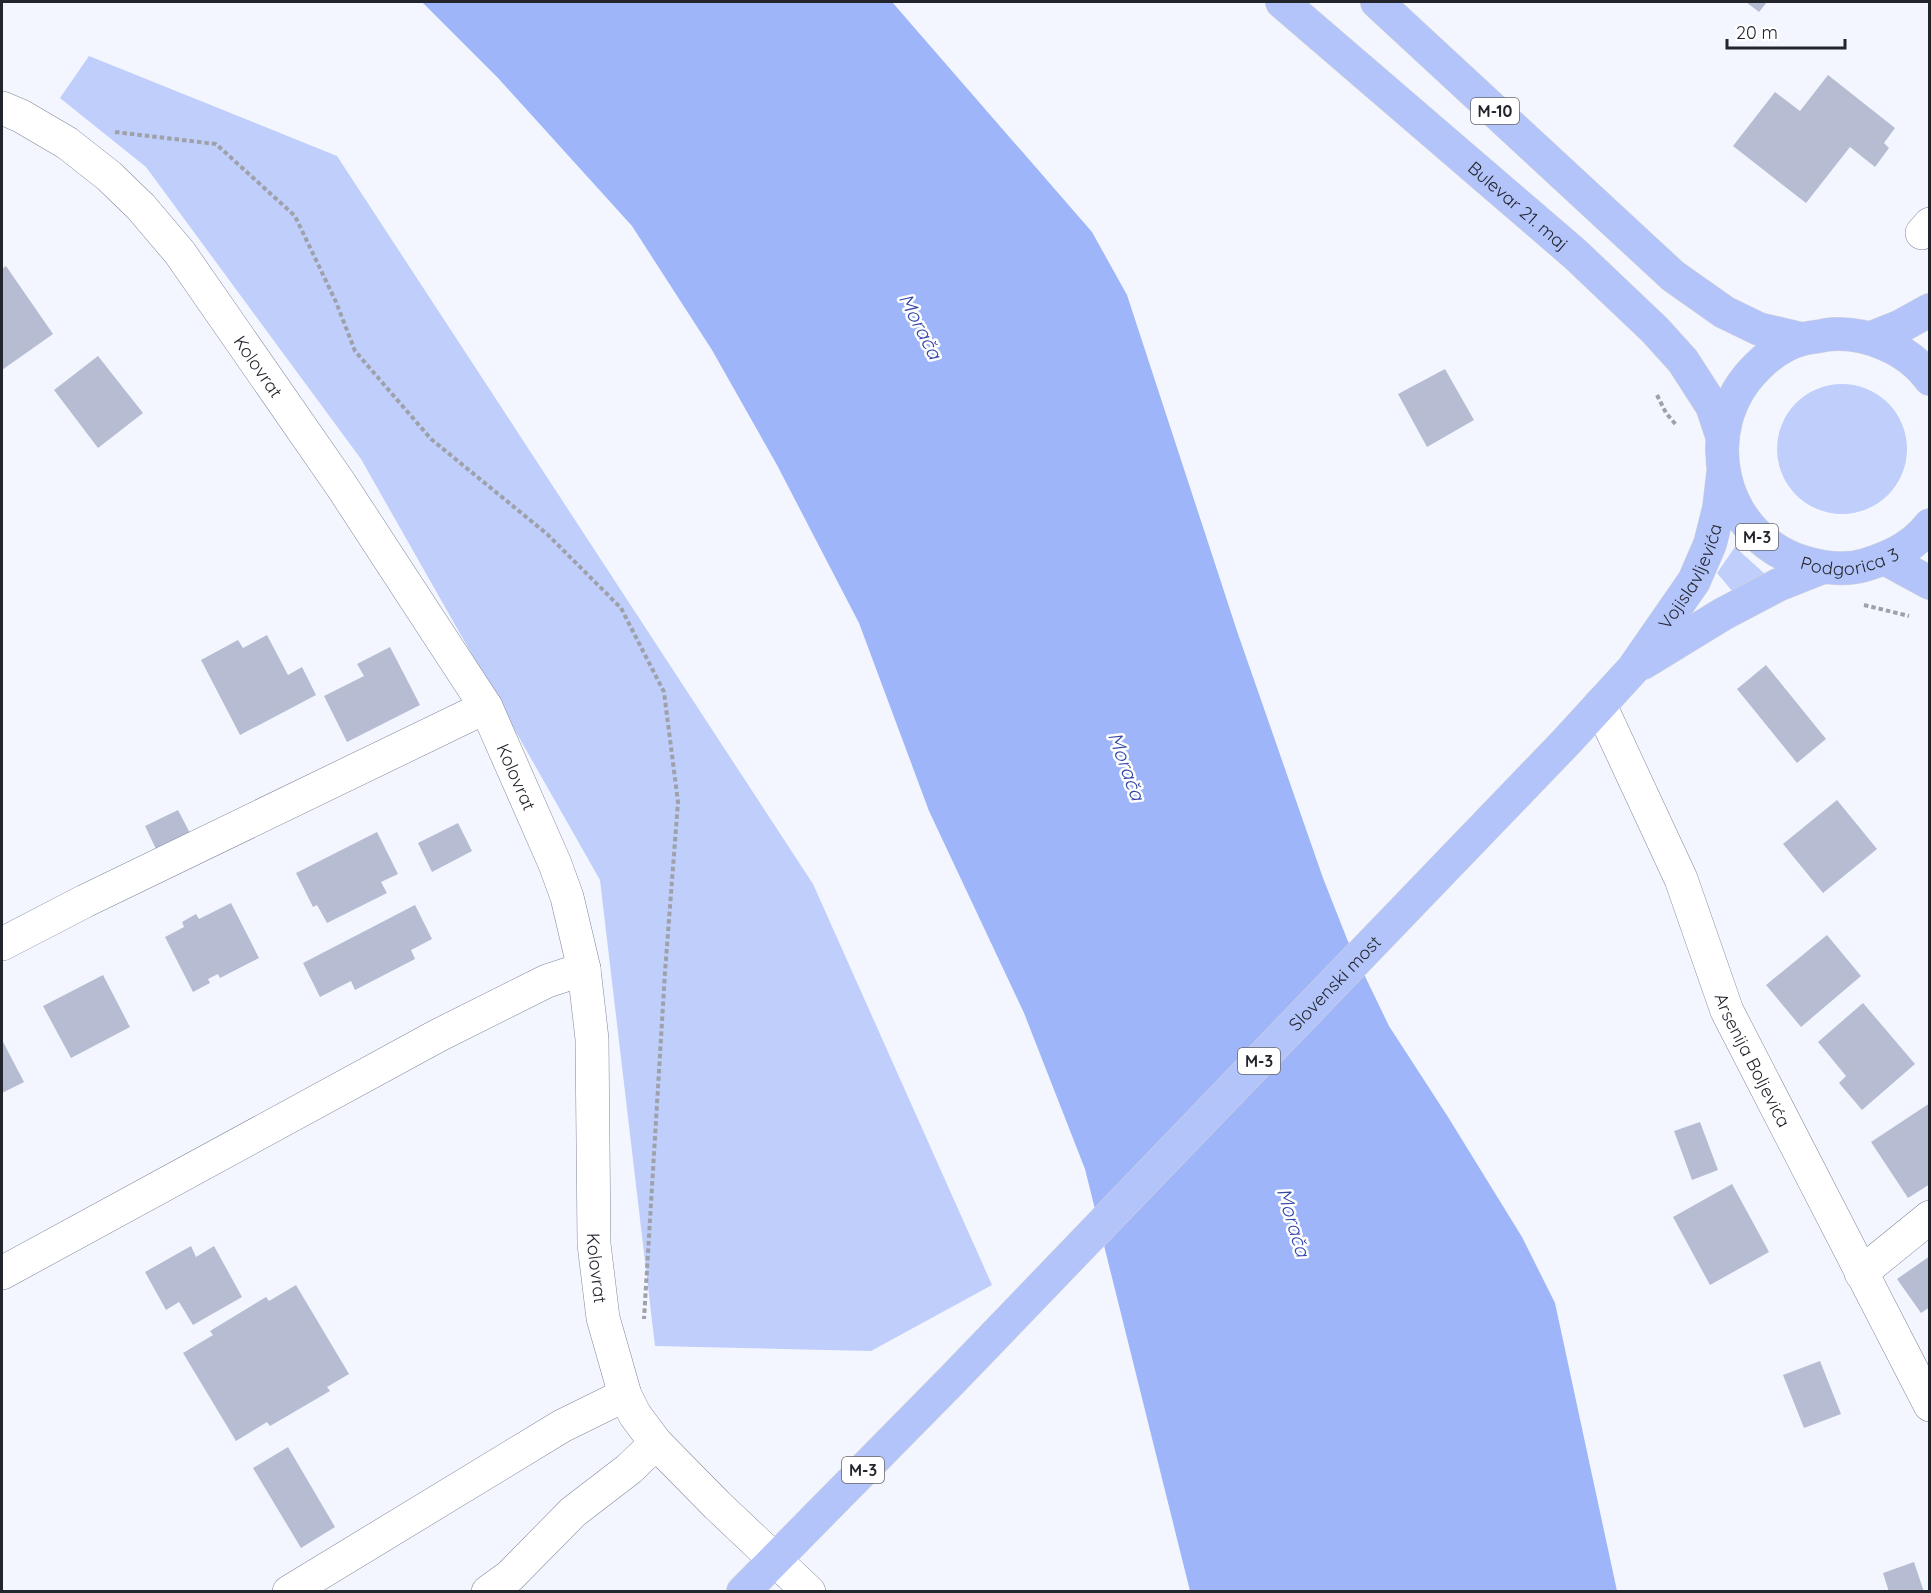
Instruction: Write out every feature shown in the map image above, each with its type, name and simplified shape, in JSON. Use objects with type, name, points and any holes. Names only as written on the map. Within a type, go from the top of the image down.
[{"type":"main road","name":"Bulevar 21. maj","points":[[1282,2],[1575,254],[1655,330],[1683,361],[1712,406],[1722,436]]},
{"type":"main road","name":"M-10","points":[[1377,2],[1673,276],[1724,312],[1759,329],[1802,339]]},
{"type":"main road","name":"M-3","points":[[1871,338],[1901,326],[1929,310]]},
{"type":"main road","name":"Podgorica 3","points":[[1929,379],[1925,372],[1900,352],[1871,338],[1836,334],[1802,339],[1764,360],[1748,376],[1735,394],[1726,414],[1722,436],[1723,474],[1735,508],[1757,537],[1787,557],[1821,568],[1855,568],[1887,559],[1906,548],[1929,525]]},
{"type":"main road","name":"Vojislavljevića","points":[[1567,741],[1633,669],[1694,581],[1710,544],[1719,508],[1723,474]]},
{"type":"main road","points":[[1887,559],[1929,583]]},
{"type":"main road","name":"Vojislavljevića","points":[[1633,669],[1732,609],[1778,585],[1821,568]]},
{"type":"main road","name":"Slovenski most","points":[[775,1559],[951,1381],[1567,741]]},
{"type":"main road","name":"M-3","points":[[743,1592],[775,1559]]},
{"type":"street","name":"Kolovrat","points":[[2,108],[21,116],[67,143],[109,176],[141,207],[180,253],[341,485],[486,707],[555,864],[567,897],[584,969],[592,1039],[594,1244],[603,1318],[625,1395],[635,1415],[656,1443],[809,1592]]},
{"type":"street","name":"Arsenija Boljevića","points":[[1600,705],[1681,879],[1727,1011],[1929,1405]]},
{"type":"street","points":[[2,944],[106,891],[486,707]]},
{"type":"street","points":[[2,1273],[439,1035],[546,981],[584,969]]},
{"type":"street","points":[[1861,1273],[1929,1217]]},
{"type":"street","points":[[289,1592],[553,1431],[625,1395]]},
{"type":"street","points":[[488,1592],[510,1576],[573,1512],[629,1469],[656,1443]]},
{"type":"path","points":[[113,132],[216,144],[295,216],[336,302],[355,351],[432,439],[547,534],[621,608],[664,692],[678,802],[665,972],[642,1349],[615,1361]]},
{"type":"shaded area","points":[[89,56],[337,156],[813,884],[992,1285],[871,1351],[655,1346],[600,880],[361,459],[146,167],[60,98]]},
{"type":"shaded area","points":[[1842,384],[1867,389],[1888,403],[1902,424],[1907,449],[1902,474],[1888,495],[1867,509],[1842,514],[1817,509],[1796,495],[1782,474],[1777,449],[1782,424],[1796,403],[1817,389]]},
{"type":"shaded area","points":[[1735,547],[1765,574],[1732,591],[1717,573]]},
{"type":"water","name":"Morača","points":[[422,2],[892,2],[1092,232],[1127,295],[1238,634],[1323,878],[1347,939],[1389,1026],[1522,1237],[1555,1303],[1617,1591],[1190,1591],[1085,1169],[1024,1013],[929,811],[859,623],[777,465],[712,350],[632,226],[498,78]]},
{"type":"building","points":[[1746,2],[1767,2],[1759,12]]},
{"type":"building","points":[[1828,75],[1895,128],[1884,143],[1889,148],[1875,167],[1850,147],[1806,203],[1733,146],[1775,92],[1800,111]]},
{"type":"building","points":[[6,266],[53,334],[2,370],[2,269]]},
{"type":"building","points":[[98,356],[143,413],[98,448],[54,390]]},
{"type":"building","points":[[1445,369],[1474,420],[1427,447],[1398,394]]},
{"type":"building","points":[[267,635],[288,675],[302,667],[316,695],[240,735],[201,660],[238,640],[243,648]]},
{"type":"building","points":[[390,647],[420,705],[347,742],[324,696],[364,676],[357,664]]},
{"type":"building","points":[[1766,665],[1826,739],[1797,763],[1737,689]]},
{"type":"building","points":[[1837,800],[1877,849],[1823,893],[1783,844]]},
{"type":"building","points":[[178,810],[191,835],[157,851],[145,826]]},
{"type":"building","points":[[458,823],[472,851],[432,872],[418,843]]},
{"type":"building","points":[[377,832],[398,874],[381,882],[387,893],[327,923],[317,905],[313,907],[296,873]]},
{"type":"building","points":[[231,903],[259,958],[220,978],[218,974],[208,979],[210,983],[193,992],[165,937],[184,927],[182,922],[196,914],[199,919]]},
{"type":"building","points":[[415,905],[432,939],[411,950],[415,959],[355,990],[351,981],[320,997],[303,963]]},
{"type":"building","points":[[1827,935],[1861,976],[1801,1027],[1766,985]]},
{"type":"building","points":[[103,975],[130,1027],[71,1058],[43,1006]]},
{"type":"building","points":[[1863,1003],[1915,1064],[1862,1110],[1839,1083],[1846,1076],[1818,1042]]},
{"type":"building","points":[[2,1040],[24,1082],[2,1093]]},
{"type":"building","points":[[1930,1103],[1930,1184],[1908,1198],[1871,1142]]},
{"type":"building","points":[[1700,1122],[1718,1170],[1692,1180],[1674,1131]]},
{"type":"building","points":[[1732,1184],[1769,1252],[1710,1285],[1673,1217]]},
{"type":"building","points":[[191,1246],[196,1257],[214,1246],[242,1297],[193,1325],[179,1302],[166,1310],[145,1272]]},
{"type":"building","points":[[1930,1256],[1930,1307],[1921,1313],[1897,1279]]},
{"type":"building","points":[[296,1285],[349,1374],[327,1387],[330,1391],[270,1426],[267,1422],[236,1441],[183,1353],[213,1335],[210,1331],[266,1297],[269,1301]]},
{"type":"building","points":[[1820,1361],[1841,1414],[1804,1428],[1783,1375]]},
{"type":"building","points":[[288,1447],[335,1527],[301,1548],[253,1468]]},
{"type":"building","points":[[1914,1562],[1924,1592],[1889,1592],[1883,1573]]}]
